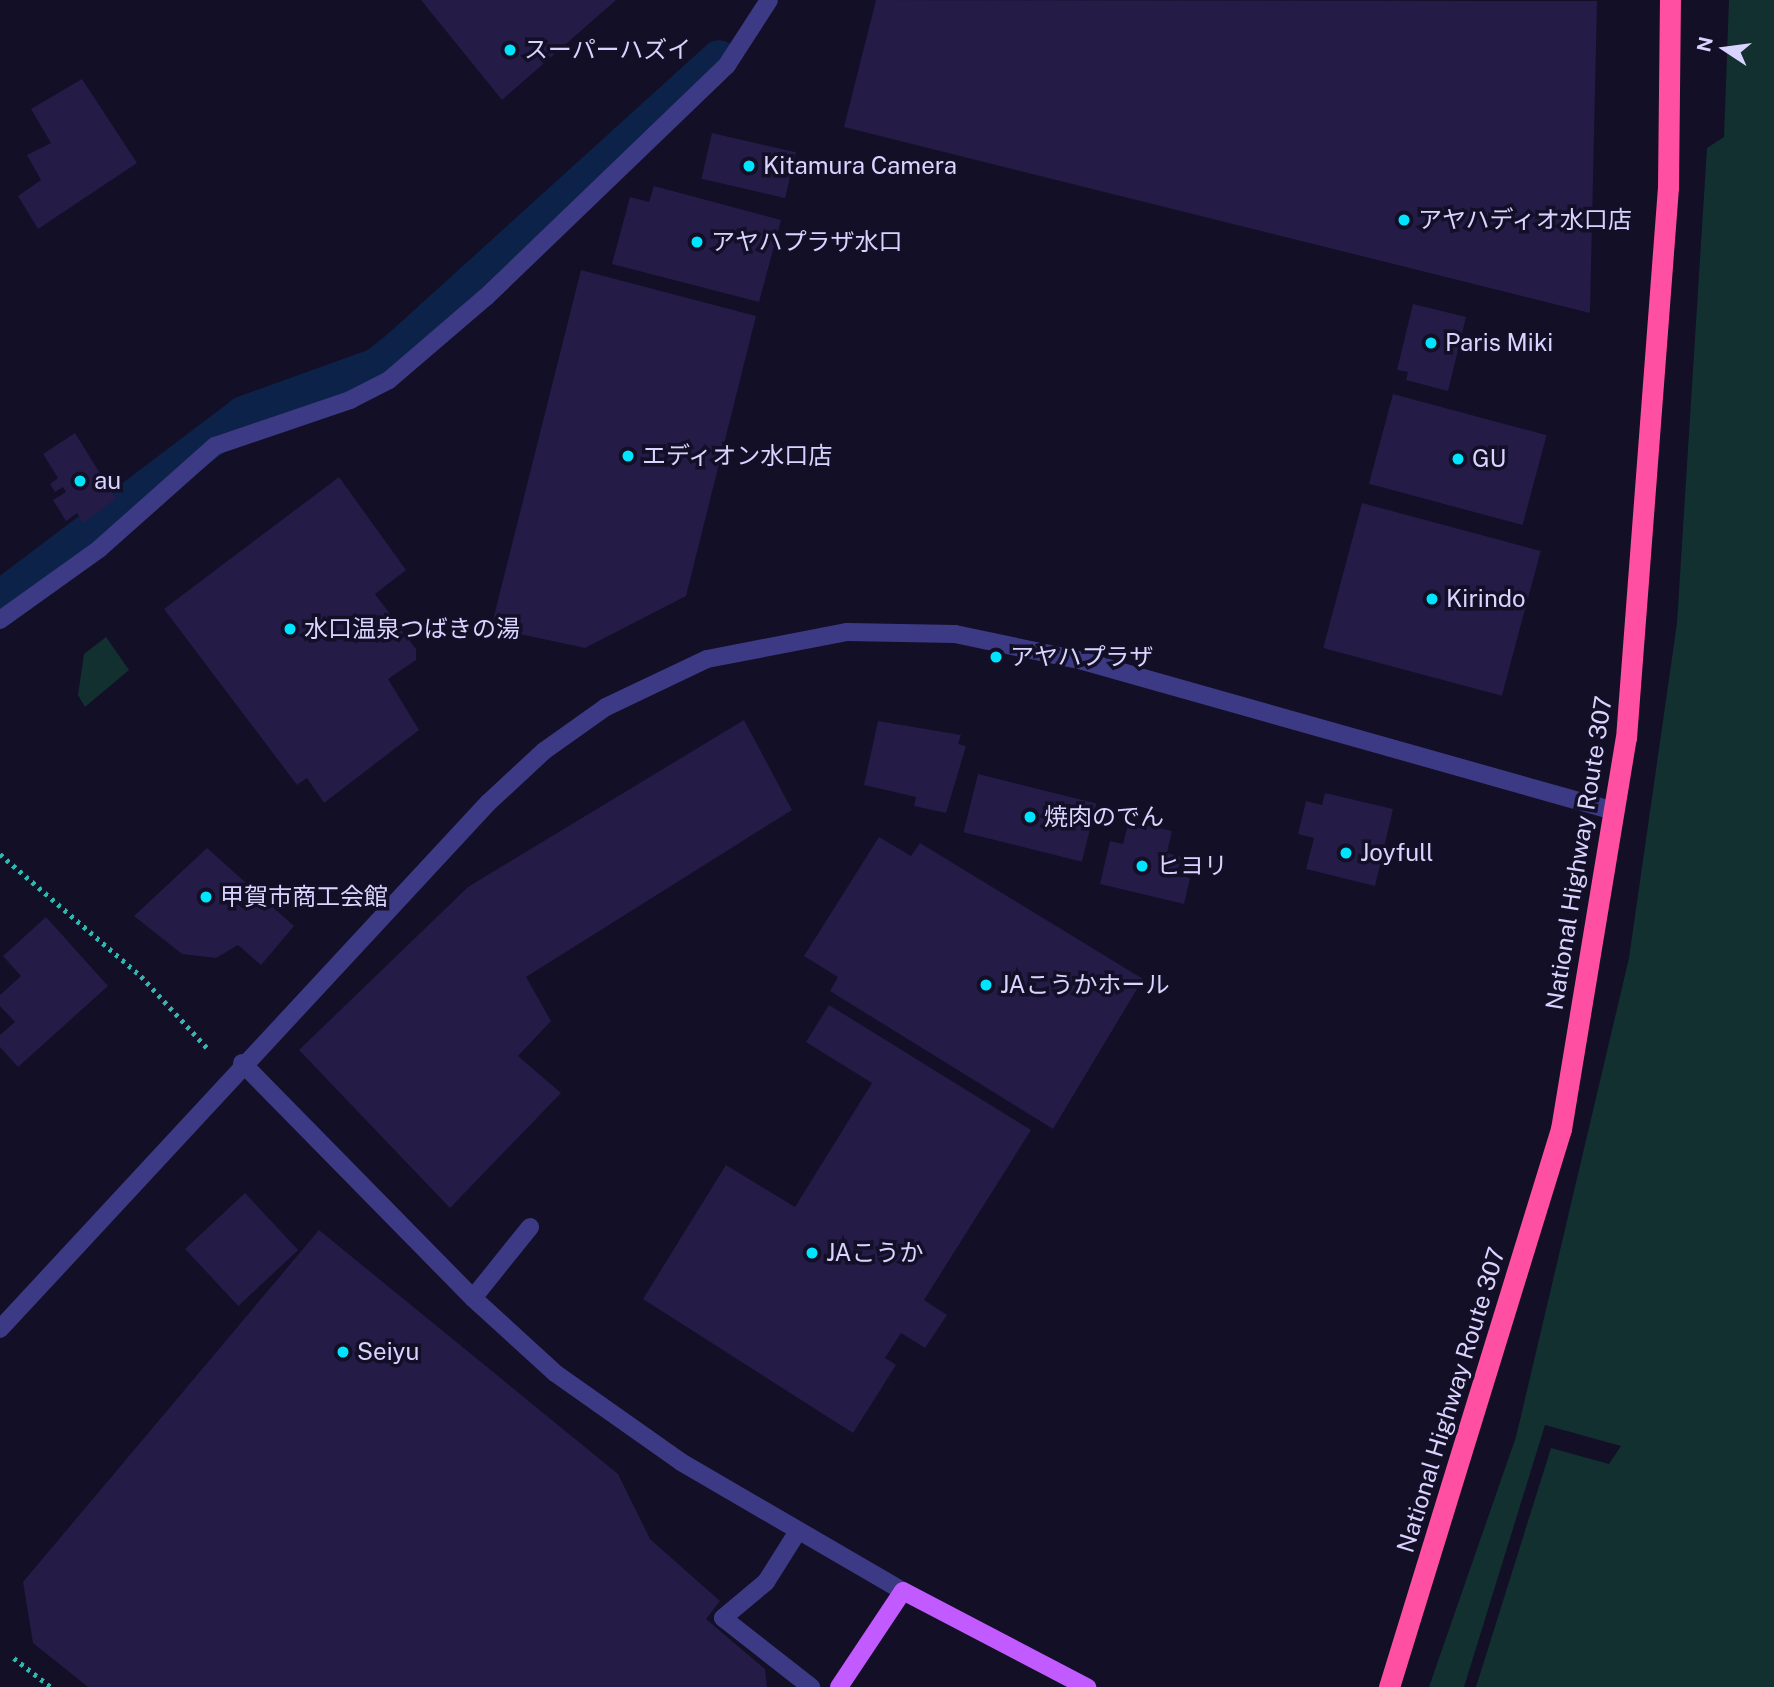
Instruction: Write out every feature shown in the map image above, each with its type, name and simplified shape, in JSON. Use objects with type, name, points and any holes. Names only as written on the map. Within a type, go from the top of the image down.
[{"type":"highway","name":"National Highway Route 307","points":[[1389,1687],[1561,1129],[1614,811],[1648,509],[1668,187],[1670,0]]},
{"type":"main road","points":[[839,1687],[903,1591],[1087,1687]]},
{"type":"street","points":[[0,620],[99,549],[215,446],[350,400],[389,380],[486,297],[727,65],[769,0]]},
{"type":"street","points":[[0,1329],[242,1063],[544,751],[662,678],[756,646],[847,632],[955,634],[1083,661],[1614,811]]},
{"type":"street","points":[[242,1063],[473,1298],[555,1373],[634,1431],[798,1531],[903,1591]]},
{"type":"street","points":[[473,1298],[530,1227]]},
{"type":"street","points":[[798,1531],[766,1582],[723,1618],[811,1687]]},
{"type":"path","points":[[0,853],[141,976],[209,1050]]},
{"type":"path","points":[[14,1658],[51,1687]]},
{"type":"green space","points":[[1729,0],[1774,0],[1774,1687],[1476,1687],[1551,1448],[1609,1464],[1621,1446],[1545,1425],[1464,1687],[1429,1687],[1516,1437],[1629,958],[1677,623],[1707,148],[1724,137]]},
{"type":"green space","points":[[106,637],[129,670],[85,707],[78,695],[84,654]]},
{"type":"building","name":"スーパーハズイ","points":[[421,0],[616,0],[502,100]]},
{"type":"building","name":"アヤハディオ水口店","points":[[876,0],[1597,1],[1590,313],[844,127]]},
{"type":"building","points":[[82,79],[137,163],[38,229],[18,196],[41,180],[27,155],[51,143],[31,109]]},
{"type":"building","name":"Kitamura Camera","points":[[712,133],[796,152],[785,198],[701,179]]},
{"type":"building","name":"アヤハプラザ水口","points":[[654,186],[781,220],[759,302],[612,264],[630,197],[649,202]]},
{"type":"building","name":"エディオン水口店","points":[[581,270],[756,316],[686,596],[585,648],[491,628]]},
{"type":"building","name":"Paris Miki","points":[[1413,304],[1466,317],[1448,391],[1406,380],[1408,372],[1397,370]]},
{"type":"building","name":"GU","points":[[1393,394],[1547,435],[1523,525],[1369,484]]},
{"type":"building","name":"au","points":[[75,433],[116,499],[83,523],[77,513],[66,521],[53,500],[66,492],[63,487],[55,492],[50,484],[58,478],[43,454]]},
{"type":"building","name":"水口温泉つばきの湯","points":[[339,477],[406,570],[375,594],[416,649],[416,660],[388,679],[419,730],[324,803],[307,778],[297,785],[164,609]]},
{"type":"building","name":"Kirindo","points":[[1362,503],[1541,551],[1502,696],[1323,648]]},
{"type":"building","points":[[744,720],[792,810],[526,977],[551,1021],[518,1056],[561,1093],[450,1208],[299,1050],[468,887]]},
{"type":"building","points":[[878,721],[961,735],[958,744],[966,746],[946,813],[914,806],[916,797],[864,785]]},
{"type":"building","name":"焼肉のでん","points":[[978,774],[1096,804],[1082,862],[963,832]]},
{"type":"building","name":"Joyfull","points":[[1325,793],[1393,809],[1375,886],[1306,869],[1314,838],[1298,834],[1306,801],[1322,805]]},
{"type":"building","name":"ヒヨリ","points":[[1129,821],[1172,831],[1167,853],[1181,857],[1177,875],[1190,878],[1184,904],[1100,884],[1110,841],[1123,844]]},
{"type":"building","name":"JAこうかホール","points":[[879,837],[911,856],[920,843],[1143,979],[1053,1129],[830,991],[838,977],[804,956]]},
{"type":"building","name":"甲賀市商工会館","points":[[207,848],[294,926],[261,965],[238,945],[216,958],[182,954],[134,916]]},
{"type":"building","points":[[46,917],[108,986],[18,1067],[0,1047],[0,1035],[15,1022],[0,1006],[0,995],[21,976],[3,956]]},
{"type":"building","name":"JAこうか","points":[[829,1005],[1031,1130],[924,1300],[947,1315],[925,1348],[901,1333],[885,1358],[896,1365],[853,1433],[643,1299],[726,1165],[795,1207],[872,1083],[806,1042]]},
{"type":"building","points":[[245,1193],[298,1250],[238,1306],[185,1249]]},
{"type":"building","name":"Seiyu","points":[[319,1230],[618,1474],[650,1539],[720,1601],[706,1619],[765,1669],[767,1687],[88,1687],[33,1643],[23,1582]]},
{"type":"waterway","points":[[4,595],[243,414],[376,366],[719,58]]},
{"type":"place","name":"スーパーハズイ","points":[[510,50]]},
{"type":"place","name":"Kitamura Camera","points":[[749,166]]},
{"type":"place","name":"アヤハディオ水口店","points":[[1404,220]]},
{"type":"place","name":"アヤハプラザ水口","points":[[697,242]]},
{"type":"place","name":"Paris Miki","points":[[1431,343]]},
{"type":"place","name":"エディオン水口店","points":[[628,456]]},
{"type":"place","name":"GU","points":[[1458,459]]},
{"type":"place","name":"au","points":[[80,481]]},
{"type":"place","name":"Kirindo","points":[[1432,599]]},
{"type":"place","name":"水口温泉つばきの湯","points":[[290,629]]},
{"type":"place","name":"アヤハプラザ","points":[[996,657]]},
{"type":"place","name":"焼肉のでん","points":[[1030,817]]},
{"type":"place","name":"Joyfull","points":[[1346,853]]},
{"type":"place","name":"ヒヨリ","points":[[1142,866]]},
{"type":"place","name":"甲賀市商工会館","points":[[206,897]]},
{"type":"place","name":"JAこうかホール","points":[[986,985]]},
{"type":"place","name":"JAこうか","points":[[812,1253]]},
{"type":"place","name":"Seiyu","points":[[343,1352]]}]
